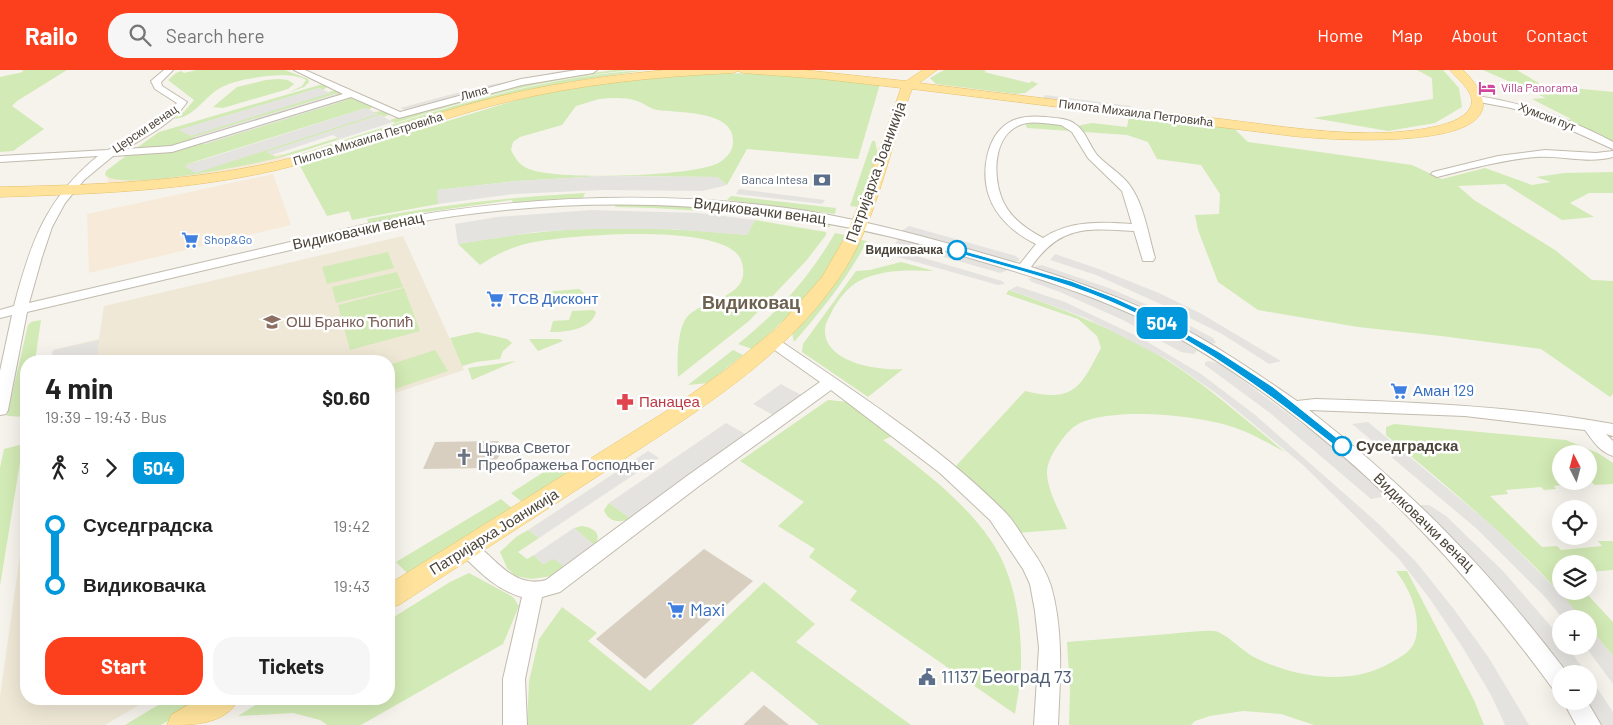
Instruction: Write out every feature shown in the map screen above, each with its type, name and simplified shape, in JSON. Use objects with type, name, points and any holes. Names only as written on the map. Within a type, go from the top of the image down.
[{"type":"main road","name":"Пилота Михаила Петровића","points":[[0,192],[172,184],[244,172],[323,153],[440,116],[522,94],[655,72],[733,70]]},
{"type":"main road","name":"Пилота Михаила Петровића","points":[[743,70],[815,74],[1160,116],[1357,136],[1409,135],[1450,126],[1463,121],[1474,112],[1478,105],[1477,98]]},
{"type":"main road","points":[[909,85],[931,70]]},
{"type":"main road","points":[[1456,70],[1470,86],[1477,98]]},
{"type":"main road","name":"Патријарха Јоаникија","points":[[395,593],[698,400],[774,343],[804,313],[830,280],[848,250],[860,225],[909,85]]},
{"type":"main road","points":[[182,725],[214,705]]},
{"type":"street","name":"Церски венац","points":[[68,190],[110,153],[181,106],[182,102],[158,87],[156,81],[169,70]]},
{"type":"street","name":"Липа","points":[[298,70],[399,115],[520,82],[593,70]]},
{"type":"street","points":[[0,159],[172,149],[352,94]]},
{"type":"street","name":"Хумски пут","points":[[1477,98],[1529,108],[1613,146]]},
{"type":"street","points":[[420,109],[440,116]]},
{"type":"street","points":[[1044,242],[1028,235],[1018,227],[1005,212],[993,191],[992,162],[995,148],[1010,126],[1024,121],[1056,121],[1072,127],[1092,155],[1127,189],[1148,258]]},
{"type":"street","points":[[1437,174],[1503,158],[1537,154],[1601,156],[1613,154]]},
{"type":"street","points":[[0,410],[21,309],[34,260],[57,204],[68,190]]},
{"type":"street","name":"Видиковачки венац","points":[[0,314],[384,225],[483,208],[531,203],[611,200],[740,206],[808,215],[860,225],[1061,280],[1112,299],[1157,320],[1216,354],[1294,407],[1373,472],[1438,532],[1505,607],[1552,670]]},
{"type":"street","points":[[1023,269],[1044,242],[1058,234],[1085,226],[1140,228]]},
{"type":"street","points":[[774,343],[890,426],[977,496],[997,515],[1032,566],[1040,584],[1049,626],[1050,655],[1046,725]]},
{"type":"street","points":[[467,548],[508,584],[522,590],[543,589],[831,382]]},
{"type":"street","points":[[1294,407],[1315,404],[1446,410],[1534,418],[1613,430]]},
{"type":"street","points":[[1592,426],[1602,441],[1613,450]]},
{"type":"street","points":[[515,725],[514,679],[543,589]]},
{"type":"street","points":[[1580,710],[1589,725]]},
{"type":"shaded area","points":[[566,70],[585,70],[482,89],[405,110],[400,108],[479,87]]},
{"type":"shaded area","points":[[319,88],[330,93],[191,136],[178,130]]},
{"type":"shaded area","points":[[336,94],[347,100],[205,144],[193,137]]},
{"type":"shaded area","points":[[1045,95],[1131,106],[1130,109],[1043,98]]},
{"type":"shaded area","points":[[366,108],[378,114],[196,173],[184,166]]},
{"type":"shaded area","points":[[431,113],[434,115],[296,157],[248,169],[195,178],[110,185],[106,176],[207,170],[281,154],[287,158]]},
{"type":"shaded area","points":[[380,115],[393,122],[340,139],[333,135],[272,155],[266,152]]},
{"type":"shaded area","points":[[273,174],[291,225],[89,273],[87,214]]},
{"type":"shaded area","points":[[602,176],[717,177],[727,185],[703,191],[602,190],[514,194],[438,204],[437,190],[517,181]]},
{"type":"shaded area","points":[[739,189],[825,200],[822,204],[736,194]]},
{"type":"shaded area","points":[[591,210],[699,213],[755,220],[747,235],[669,229],[586,229],[535,232],[458,244],[455,224],[497,217]]},
{"type":"shaded area","points":[[909,226],[1016,256],[1020,260],[1014,262],[901,231]]},
{"type":"shaded area","name":"ОШ Бранко Ћопић","points":[[403,236],[464,370],[395,393],[395,355],[52,355],[53,350],[99,339],[104,306]]},
{"type":"shaded area","points":[[900,238],[1008,270],[1000,273],[895,243]]},
{"type":"shaded area","points":[[897,250],[1002,281],[1005,284],[998,285],[891,255]]},
{"type":"shaded area","points":[[1055,254],[1159,293],[1200,313],[1281,361],[1269,364],[1222,334],[1176,311],[1096,275],[1050,260]]},
{"type":"shaded area","points":[[1042,265],[1109,288],[1166,313],[1213,338],[1216,343],[1211,344],[1035,268],[1035,266]]},
{"type":"shaded area","points":[[1034,277],[1102,300],[1164,330],[1197,351],[1194,354],[1181,352],[1123,320],[1028,279]]},
{"type":"shaded area","points":[[1017,286],[1065,302],[1141,338],[1201,374],[1254,414],[1380,525],[1417,563],[1453,608],[1489,658],[1529,725],[1505,725],[1491,695],[1463,648],[1430,599],[1399,559],[1303,465],[1217,394],[1170,361],[1086,318],[1010,290]]},
{"type":"shaded area","points":[[99,340],[98,355],[52,355],[53,350]]},
{"type":"shaded area","points":[[1209,361],[1222,365],[1325,441],[1373,483],[1380,491],[1382,497],[1371,499],[1270,413],[1205,365],[1205,362]]},
{"type":"shaded area","points":[[781,384],[803,396],[775,416],[753,404]]},
{"type":"shaded area","points":[[1368,422],[1495,528],[1552,585],[1552,600],[1566,600],[1575,610],[1556,610],[1477,529],[1352,424]]},
{"type":"shaded area","points":[[726,423],[747,435],[630,518],[609,503]]},
{"type":"shaded area","points":[[648,451],[659,458],[539,538],[528,530]]},
{"type":"shaded area","points":[[1419,505],[1429,505],[1446,516],[1503,571],[1552,628],[1552,654],[1518,611],[1460,547],[1419,508]]},
{"type":"shaded area","points":[[574,528],[594,545],[566,568],[554,559],[543,564],[534,555]]},
{"type":"shaded area","points":[[20,555],[20,705],[139,705],[105,725],[0,725],[0,696]]},
{"type":"shaded area","points":[[1597,637],[1613,656],[1613,684],[1592,655],[1597,655]]},
{"type":"shaded area","points":[[1553,655],[1573,655],[1581,665],[1559,665]]},
{"type":"shaded area","points":[[1597,688],[1613,712],[1613,725],[1599,725],[1589,710],[1597,710]]},
{"type":"green space","points":[[22,70],[67,70],[12,106],[44,129],[13,151],[0,152],[0,77],[23,72]]},
{"type":"green space","points":[[197,70],[285,70],[308,79],[309,82],[304,87],[288,93],[302,86],[306,80],[298,77],[277,75],[251,78],[222,87],[187,115],[173,119],[185,111],[194,100],[168,80],[181,71],[184,73]]},
{"type":"green space","points":[[615,70],[631,70],[571,78],[512,90],[453,105],[395,123],[390,120],[445,103],[501,90]]},
{"type":"green space","points":[[646,70],[568,82],[481,101],[295,156],[468,102],[512,91],[601,74]]},
{"type":"green space","points":[[944,70],[983,70],[987,71],[984,72],[1029,83],[1032,81],[1038,84],[1025,93],[1016,94],[936,84],[930,78]]},
{"type":"green space","points":[[1417,70],[1443,70],[1459,88],[1462,107],[1435,123],[1388,131],[1313,118],[1433,99],[1432,78]]},
{"type":"green space","points":[[1483,70],[1517,70],[1542,85],[1613,92],[1613,144],[1563,122],[1571,119],[1532,99],[1546,98]]},
{"type":"green space","points":[[708,73],[781,74],[880,84],[858,159],[747,149],[727,185],[717,177],[602,176],[517,181],[438,190],[438,204],[352,220],[349,211],[327,216],[300,166],[530,96],[609,81]],"holes":[[[599,99],[628,99],[655,109],[714,118],[724,123],[731,130],[733,140],[731,150],[723,160],[706,167],[658,174],[570,175],[532,170],[519,163],[511,150],[513,142],[520,137],[562,125],[576,106]]]},
{"type":"green space","points":[[279,79],[288,80],[294,84],[288,89],[223,108],[213,107],[237,87]]},
{"type":"green space","points":[[323,84],[329,86],[323,90],[319,88],[179,130],[336,90],[344,92],[339,96],[335,94],[194,137],[196,139],[168,147],[135,149],[159,132]]},
{"type":"green space","points":[[349,97],[373,106],[369,110],[366,108],[184,165],[377,114],[373,112],[384,111],[390,114],[384,117],[380,115],[267,152],[276,157],[337,138],[340,139],[267,160],[162,179],[117,179],[105,175],[106,171],[127,155],[201,142],[205,144],[346,100],[343,99]]},
{"type":"green space","points":[[1130,112],[1228,123],[1248,142],[1412,165],[1442,179],[1485,168],[1532,185],[1551,182],[1536,177],[1564,173],[1613,172],[1613,193],[1589,193],[1570,203],[1594,217],[1562,220],[1505,184],[1458,186],[1474,200],[1555,250],[1592,280],[1613,281],[1613,394],[1610,397],[1541,349],[1358,327],[1258,310],[1218,282],[1198,230],[1195,215],[1219,214],[1220,194],[1201,165],[1157,159],[1148,142],[1127,135],[1027,128],[1024,121],[1034,120],[1072,127],[1092,123],[1127,127]]},
{"type":"green space","points":[[872,141],[875,141],[878,154],[859,207],[850,206]]},
{"type":"green space","points":[[585,193],[583,198],[513,203],[512,200],[399,216],[399,219],[369,225],[367,219],[475,202]]},
{"type":"green space","points":[[731,196],[836,208],[835,214],[727,200]]},
{"type":"green space","points":[[616,202],[704,205],[831,223],[830,227],[722,213],[615,207]]},
{"type":"green space","points":[[755,220],[826,232],[826,235],[806,261],[749,321],[678,377],[679,337],[687,317],[694,311],[725,296],[741,283],[743,273],[741,260],[729,248],[706,240],[676,235],[641,234],[572,237],[525,244],[501,253],[480,265],[458,244],[538,232],[587,229],[667,229],[747,235]]},
{"type":"green space","points":[[835,233],[845,235],[828,268],[806,297],[752,349],[738,344],[766,320],[792,293],[815,265]]},
{"type":"green space","points":[[861,240],[867,241],[843,281],[794,342],[792,333],[842,274]]},
{"type":"green space","points":[[388,252],[394,268],[327,284],[322,267]]},
{"type":"green space","points":[[901,262],[934,271],[886,272],[859,281],[851,286],[841,297],[826,324],[827,341],[843,357],[855,363],[868,366],[903,369],[868,397],[802,352],[803,344],[856,271],[870,270]]},
{"type":"green space","points":[[397,272],[403,287],[336,303],[332,287]]},
{"type":"green space","points":[[404,288],[420,331],[350,350],[338,305]]},
{"type":"green space","points":[[579,289],[585,294],[584,304],[574,304],[576,296],[555,297],[553,305],[541,306],[544,292]]},
{"type":"green space","points":[[1009,290],[1092,322],[1132,340],[1170,362],[1200,383],[1285,452],[1240,429],[1199,419],[1156,414],[1114,415],[1095,418],[1080,423],[1069,431],[1056,448],[1048,464],[1049,486],[1067,529],[1017,533],[955,467],[1025,391],[1055,395],[1074,389],[1087,373],[1101,348],[1097,336],[1078,319],[1006,294]]},
{"type":"green space","points":[[593,310],[596,312],[589,323],[577,329],[550,332],[553,321],[569,320],[572,311]]},
{"type":"green space","points":[[41,320],[36,355],[21,355],[28,325],[31,322]]},
{"type":"green space","points":[[477,332],[507,339],[512,343],[503,351],[500,359],[462,366],[450,338]]},
{"type":"green space","points":[[529,339],[560,339],[563,341],[538,351]]},
{"type":"green space","points":[[435,350],[448,371],[395,389],[395,363]]},
{"type":"green space","points":[[733,350],[743,355],[708,383],[688,385]]},
{"type":"green space","points":[[20,360],[20,417],[7,416]]},
{"type":"green space","points":[[516,361],[472,380],[468,368]]},
{"type":"green space","points":[[828,400],[848,402],[893,436],[883,440],[947,491],[989,537],[1005,567],[1017,610],[1021,675],[1015,714],[850,600],[857,591],[809,557],[815,549],[778,526],[804,502],[740,461]]},
{"type":"green space","points":[[1394,424],[1566,440],[1578,445],[1552,445],[1552,489],[1544,490],[1541,487],[1506,490],[1508,494],[1490,496],[1542,547],[1557,546],[1561,550],[1602,546],[1598,541],[1613,541],[1613,570],[1597,571],[1597,555],[1552,555],[1552,585],[1488,522],[1386,435],[1386,427]]},
{"type":"green space","points":[[20,445],[20,463],[0,586],[0,468],[4,449]]},
{"type":"green space","points":[[1598,453],[1613,463],[1613,484],[1598,485]]},
{"type":"green space","points":[[561,461],[574,471],[522,502],[511,493]]},
{"type":"green space","points":[[501,499],[513,509],[407,573],[396,562]]},
{"type":"green space","points":[[609,503],[630,518],[615,521],[608,517],[604,510]]},
{"type":"green space","points":[[582,526],[596,532],[598,538],[594,545],[574,528]]},
{"type":"green space","points":[[528,530],[539,538],[518,552],[527,559],[534,555],[543,564],[554,558],[566,568],[553,576],[531,579],[515,576],[507,568],[500,552],[516,537]]},
{"type":"green space","points":[[1396,571],[1407,571],[1474,700],[1484,725],[1314,725],[1281,714],[1243,711],[1210,716],[1195,721],[1191,725],[1069,725],[1070,689],[1067,642],[1214,631],[1222,634],[1252,656],[1302,674],[1339,677],[1357,675],[1390,663],[1410,649],[1417,633],[1414,604]]},
{"type":"green space","points":[[469,573],[513,597],[519,606],[503,644],[361,725],[327,725],[320,720],[293,713],[238,716],[255,705],[395,705],[395,616],[450,582]]},
{"type":"green space","points":[[764,582],[815,624],[796,642],[911,725],[819,725],[752,671],[692,725],[527,725],[529,681],[539,639],[562,607],[597,633],[588,641],[650,691]]},
{"type":"green space","points":[[1566,600],[1592,600],[1613,622],[1613,656],[1597,637],[1597,610],[1574,610]]},
{"type":"green space","points":[[158,705],[194,705],[161,725],[125,725]]},
{"type":"building","name":"Црква Светог Преображења Господњег","points":[[499,441],[497,446],[504,450],[497,459],[491,461],[488,468],[423,469],[435,442]]},
{"type":"building","name":"Maxi","points":[[704,549],[753,581],[645,679],[596,639]]},
{"type":"building","points":[[764,705],[789,725],[743,725]]},
{"type":"bus line","name":"504","points":[[957,250],[1068,283],[1112,299],[1157,320],[1187,336],[1270,390],[1342,446]]},
{"type":"place","name":"Villa Panorama","points":[[1487,88]]},
{"type":"place","name":"Banca Intesa","points":[[822,180]]},
{"type":"place","name":"Shop&Go","points":[[190,240]]},
{"type":"place","name":"Видиковачка","points":[[957,250]]},
{"type":"place","name":"ТСВ Дисконт","points":[[495,299]]},
{"type":"place","name":"ОШ Бранко Ћопић","points":[[272,322]]},
{"type":"place","name":"Аман 129","points":[[1399,391]]},
{"type":"place","name":"Панацеа","points":[[625,402]]},
{"type":"place","name":"Суседградска","points":[[1342,446]]},
{"type":"place","name":"Црква Светог Преображења Господњег","points":[[464,457]]},
{"type":"place","name":"Maxi","points":[[676,610]]},
{"type":"place","name":"11137 Београд 73","points":[[927,677]]},
{"type":"district","name":"Видиковац","points":[[751,303]]}]
